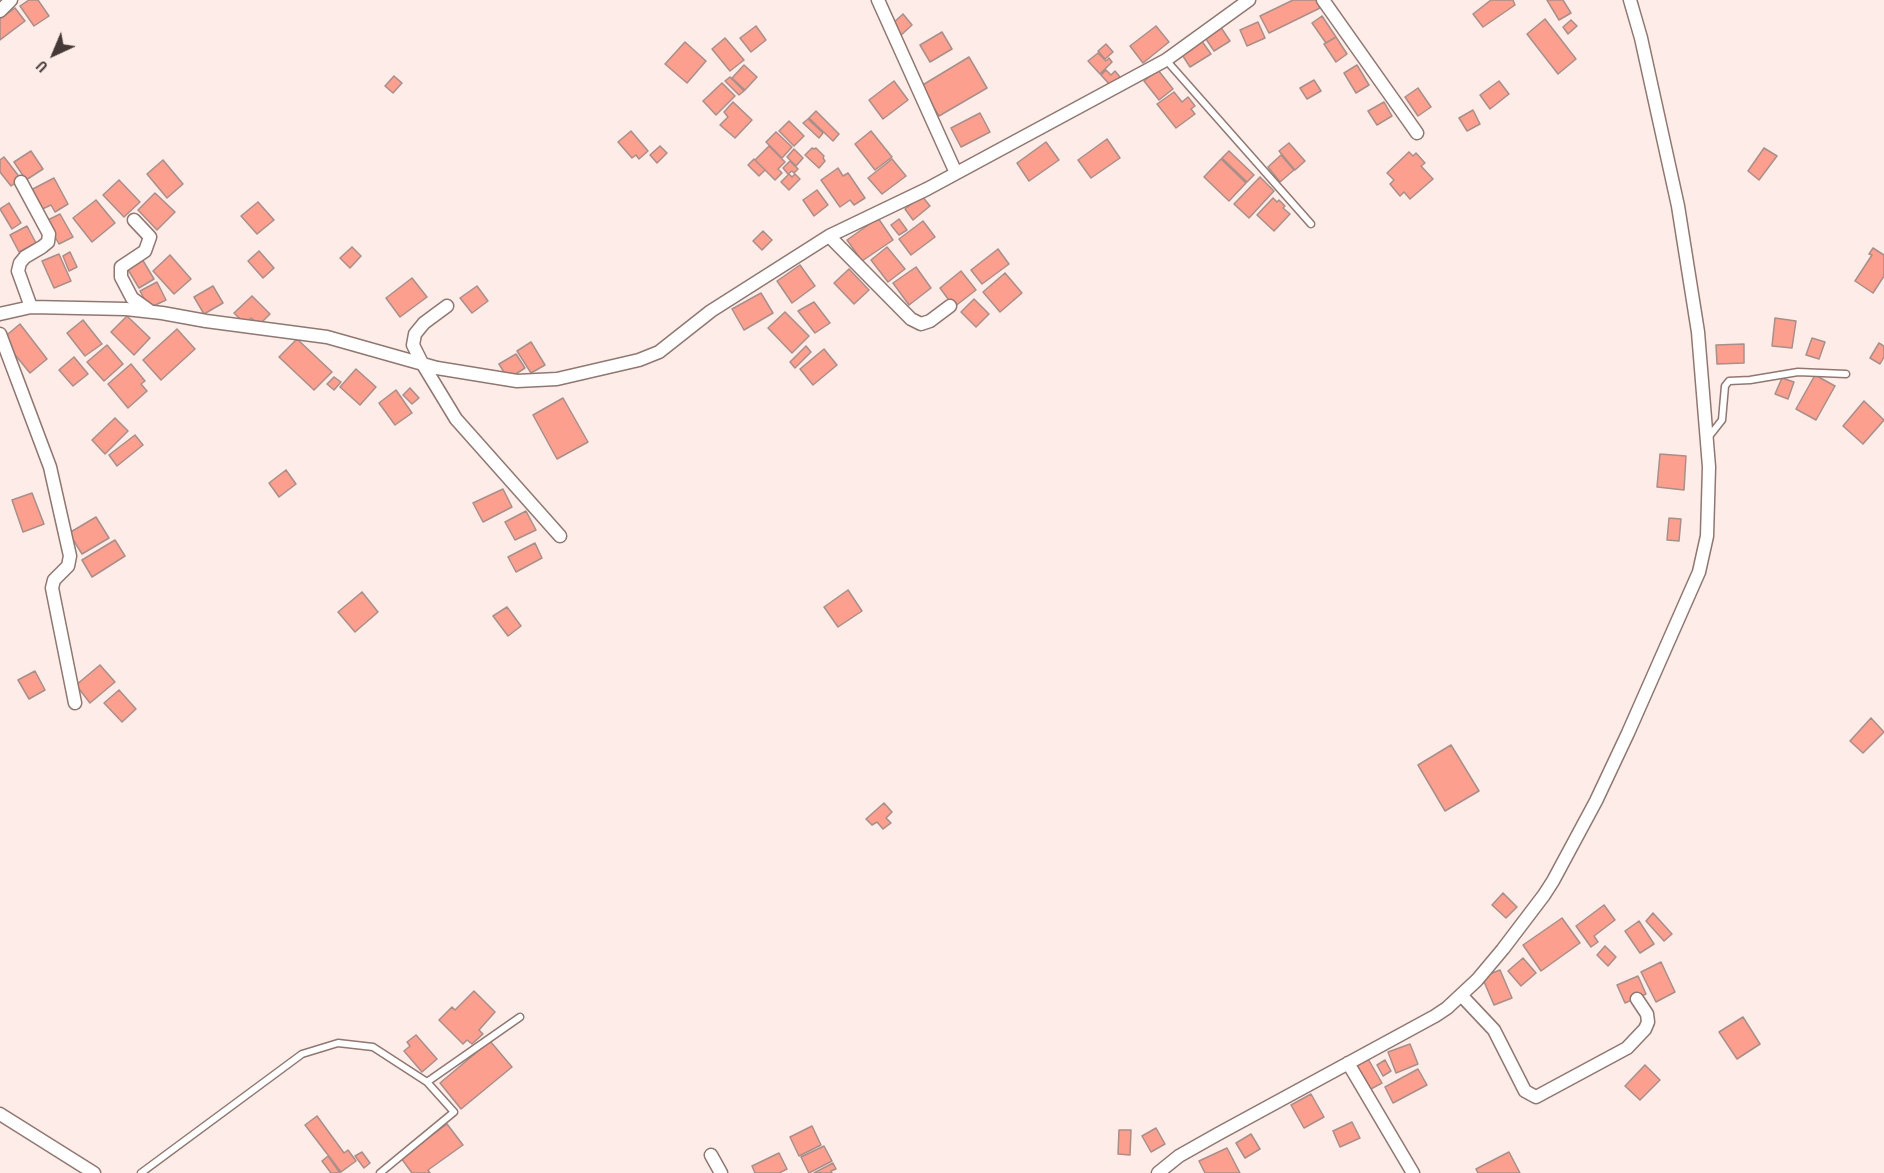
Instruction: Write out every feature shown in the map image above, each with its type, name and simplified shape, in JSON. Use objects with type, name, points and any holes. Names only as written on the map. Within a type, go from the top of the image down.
[{"type":"street","points":[[0,11],[11,0]]},
{"type":"street","points":[[878,0],[956,173]]},
{"type":"street","points":[[0,314],[31,308],[126,309],[151,312],[327,337],[459,373],[517,381],[557,379],[639,360],[659,352],[711,311],[829,236],[956,173],[1166,60],[1249,0]]},
{"type":"street","points":[[1323,0],[1417,133]]},
{"type":"street","points":[[1158,1173],[1173,1160],[1198,1145],[1435,1016],[1477,980],[1544,895],[1596,801],[1699,572],[1704,552],[1709,509],[1707,440],[1698,332],[1678,206],[1641,38],[1630,0]]},
{"type":"street","points":[[21,182],[49,234],[48,242],[25,257],[18,271],[31,308]]},
{"type":"street","points":[[134,220],[150,237],[144,251],[121,267],[121,277],[132,298],[151,312]]},
{"type":"street","points":[[829,236],[911,319],[921,324],[930,321],[950,306]]},
{"type":"street","points":[[447,306],[424,323],[415,334],[413,345],[456,419],[560,536]]},
{"type":"street","points":[[0,334],[50,467],[70,556],[68,566],[54,580],[52,588],[75,703]]},
{"type":"street","points":[[1461,995],[1494,1030],[1526,1091],[1536,1097],[1627,1048],[1645,1029],[1648,1022],[1647,1014],[1637,999]]},
{"type":"street","points":[[1348,1063],[1413,1173]]},
{"type":"street","points":[[0,1114],[94,1173]]},
{"type":"street","points":[[711,1155],[721,1173]]},
{"type":"lane","points":[[1166,60],[1311,224]]},
{"type":"lane","points":[[1707,440],[1722,420],[1725,386],[1729,381],[1750,381],[1798,372],[1846,374]]},
{"type":"lane","points":[[427,1082],[520,1017]]},
{"type":"lane","points":[[141,1173],[302,1054],[338,1043],[373,1047],[427,1082],[454,1112],[380,1173]]},
{"type":"building","points":[[29,0],[38,0],[49,16],[34,26],[20,6]]},
{"type":"building","points":[[1293,0],[1316,0],[1320,8],[1269,33],[1260,16]]},
{"type":"building","points":[[1491,0],[1513,0],[1515,5],[1483,27],[1473,14]]},
{"type":"building","points":[[1547,0],[1563,0],[1571,13],[1559,20]]},
{"type":"building","points":[[15,8],[25,21],[0,40],[0,19]]},
{"type":"building","points":[[903,14],[912,25],[899,37],[890,26]]},
{"type":"building","points":[[1322,16],[1336,37],[1326,43],[1312,23]]},
{"type":"building","points":[[1545,19],[1576,59],[1558,74],[1527,34]]},
{"type":"building","points":[[1571,20],[1577,26],[1568,34],[1563,27]]},
{"type":"building","points":[[1258,22],[1265,38],[1247,46],[1240,30]]},
{"type":"building","points":[[756,26],[766,40],[751,52],[740,38]]},
{"type":"building","points":[[1156,26],[1169,42],[1143,63],[1130,46]]},
{"type":"building","points":[[1220,26],[1230,41],[1214,51],[1204,36]]},
{"type":"building","points":[[942,32],[952,49],[930,62],[920,45]]},
{"type":"building","points":[[1336,37],[1347,54],[1336,62],[1324,44]]},
{"type":"building","points":[[725,38],[744,60],[730,71],[712,49]]},
{"type":"building","points":[[1201,40],[1211,54],[1190,67],[1181,53]]},
{"type":"building","points":[[685,42],[706,61],[687,83],[665,64]]},
{"type":"building","points":[[1106,44],[1113,52],[1105,59],[1098,51]]},
{"type":"building","points":[[1098,53],[1106,61],[1109,58],[1112,62],[1100,74],[1088,61]]},
{"type":"building","points":[[969,57],[987,88],[939,116],[921,86]]},
{"type":"building","points":[[744,65],[757,77],[745,90],[732,78]]},
{"type":"building","points":[[1357,65],[1369,85],[1356,93],[1344,73]]},
{"type":"building","points":[[1106,70],[1111,75],[1115,71],[1120,77],[1111,86],[1101,75]]},
{"type":"building","points":[[1158,70],[1173,89],[1159,100],[1144,81]]},
{"type":"building","points":[[394,76],[402,83],[393,93],[385,86]]},
{"type":"building","points":[[730,77],[744,91],[739,95],[725,81]]},
{"type":"building","points":[[1314,80],[1321,91],[1307,99],[1300,88]]},
{"type":"building","points":[[894,81],[908,100],[883,119],[869,100]]},
{"type":"building","points":[[1499,81],[1509,94],[1490,109],[1480,95]]},
{"type":"building","points":[[722,83],[735,96],[716,115],[703,101]]},
{"type":"building","points":[[1418,88],[1431,107],[1418,116],[1405,97]]},
{"type":"building","points":[[1174,92],[1182,102],[1188,97],[1195,106],[1191,109],[1195,114],[1176,128],[1157,104]]},
{"type":"building","points":[[733,102],[752,120],[735,138],[720,125],[728,117],[724,112]]},
{"type":"building","points":[[1384,102],[1392,116],[1377,125],[1368,111]]},
{"type":"building","points":[[1473,110],[1480,124],[1467,131],[1459,118]]},
{"type":"building","points":[[816,111],[839,134],[833,141],[809,118]]},
{"type":"building","points":[[980,113],[990,132],[961,147],[951,128]]},
{"type":"building","points":[[808,119],[823,133],[819,138],[803,123]]},
{"type":"building","points":[[789,121],[804,136],[794,146],[779,131]]},
{"type":"building","points":[[631,131],[648,151],[639,159],[636,155],[632,158],[618,142]]},
{"type":"building","points":[[871,131],[892,157],[875,170],[855,144]]},
{"type":"building","points":[[776,132],[792,147],[782,158],[766,142]]},
{"type":"building","points":[[1107,139],[1120,158],[1091,178],[1078,160]]},
{"type":"building","points":[[1046,142],[1059,160],[1029,181],[1017,163]]},
{"type":"building","points":[[1289,143],[1305,161],[1295,170],[1279,151]]},
{"type":"building","points":[[660,146],[667,153],[657,163],[650,155]]},
{"type":"building","points":[[769,146],[785,162],[778,169],[782,173],[775,180],[755,160]]},
{"type":"building","points":[[812,148],[816,148],[824,156],[825,161],[819,168],[805,155]]},
{"type":"building","points":[[1764,148],[1777,156],[1759,180],[1748,171]]},
{"type":"building","points":[[794,149],[803,158],[796,166],[787,157]]},
{"type":"building","points":[[31,151],[43,169],[26,180],[14,162]]},
{"type":"building","points":[[1229,151],[1254,175],[1247,182],[1222,158]]},
{"type":"building","points":[[1409,152],[1413,156],[1416,153],[1425,163],[1421,166],[1433,179],[1410,199],[1404,192],[1400,196],[1390,184],[1394,180],[1387,173]]},
{"type":"building","points":[[1281,155],[1294,170],[1280,182],[1268,167]]},
{"type":"building","points":[[4,157],[21,179],[11,186],[0,172],[0,160]]},
{"type":"building","points":[[754,159],[765,170],[759,176],[748,165]]},
{"type":"building","points":[[892,159],[906,176],[882,194],[868,178]]},
{"type":"building","points":[[1221,159],[1246,183],[1229,201],[1204,177]]},
{"type":"building","points":[[163,160],[183,184],[167,198],[147,174]]},
{"type":"building","points":[[790,161],[798,169],[788,174],[783,168]]},
{"type":"building","points":[[838,168],[843,176],[848,173],[865,198],[854,205],[850,200],[840,207],[821,180]]},
{"type":"building","points":[[789,174],[792,177],[795,174],[800,179],[789,190],[781,182]]},
{"type":"building","points":[[1260,177],[1274,191],[1249,218],[1234,204]]},
{"type":"building","points":[[54,178],[68,204],[55,212],[51,205],[40,210],[29,191]]},
{"type":"building","points":[[119,180],[140,202],[124,217],[103,195]]},
{"type":"building","points":[[817,190],[828,205],[814,216],[803,200]]},
{"type":"building","points":[[155,193],[175,212],[157,230],[138,210]]},
{"type":"building","points":[[922,196],[930,206],[913,220],[905,209]]},
{"type":"building","points":[[1273,198],[1277,202],[1279,200],[1290,214],[1274,231],[1257,215]]},
{"type":"building","points":[[96,200],[115,223],[92,242],[73,218]]},
{"type":"building","points":[[258,202],[274,220],[257,234],[241,216]]},
{"type":"building","points":[[9,203],[21,223],[12,229],[0,209]]},
{"type":"building","points":[[60,214],[73,237],[59,244],[46,221]]},
{"type":"building","points":[[878,218],[893,240],[862,261],[847,240]]},
{"type":"building","points":[[899,219],[907,230],[899,235],[891,225]]},
{"type":"building","points":[[923,221],[935,237],[911,255],[899,239]]},
{"type":"building","points":[[27,226],[36,243],[19,252],[10,235]]},
{"type":"building","points":[[763,231],[772,240],[762,250],[753,241]]},
{"type":"building","points":[[352,247],[361,256],[350,268],[340,258]]},
{"type":"building","points":[[887,247],[905,269],[888,282],[871,260]]},
{"type":"building","points":[[1873,248],[1884,255],[1884,276],[1873,293],[1855,281],[1872,255],[1869,254]]},
{"type":"building","points":[[998,249],[1009,264],[982,284],[971,270]]},
{"type":"building","points":[[259,251],[274,268],[263,278],[248,261]]},
{"type":"building","points":[[70,252],[77,267],[69,271],[63,256]]},
{"type":"building","points":[[59,254],[71,281],[54,288],[42,261]]},
{"type":"building","points":[[170,255],[191,279],[174,294],[153,271]]},
{"type":"building","points":[[142,259],[154,279],[139,288],[127,268]]},
{"type":"building","points":[[800,265],[815,286],[792,303],[777,281]]},
{"type":"building","points":[[916,267],[931,288],[909,305],[893,283]]},
{"type":"building","points":[[849,269],[869,290],[854,304],[834,283]]},
{"type":"building","points":[[961,271],[976,290],[954,307],[940,288]]},
{"type":"building","points":[[1005,273],[1022,293],[1000,312],[983,292]]},
{"type":"building","points":[[412,278],[427,297],[400,317],[386,298]]},
{"type":"building","points":[[157,282],[166,300],[149,308],[140,291]]},
{"type":"building","points":[[213,286],[223,303],[204,314],[194,297]]},
{"type":"building","points":[[477,286],[488,301],[472,313],[460,298]]},
{"type":"building","points":[[761,293],[773,313],[744,330],[732,309]]},
{"type":"building","points":[[252,296],[270,314],[259,325],[251,318],[245,324],[234,313]]},
{"type":"building","points":[[974,299],[989,314],[976,327],[961,312]]},
{"type":"building","points":[[814,302],[830,323],[815,333],[798,311]]},
{"type":"building","points":[[785,312],[809,336],[792,353],[768,328]]},
{"type":"building","points":[[127,316],[150,338],[134,355],[111,332]]},
{"type":"building","points":[[1775,318],[1796,321],[1792,348],[1772,346]]},
{"type":"building","points":[[83,320],[102,344],[85,356],[67,333]]},
{"type":"building","points":[[20,324],[47,359],[30,373],[2,339]]},
{"type":"building","points":[[177,329],[195,349],[161,380],[143,360]]},
{"type":"building","points":[[1812,338],[1825,342],[1819,359],[1806,355]]},
{"type":"building","points":[[297,339],[332,372],[314,390],[279,357]]},
{"type":"building","points":[[531,342],[545,365],[531,373],[517,351]]},
{"type":"building","points":[[1879,343],[1884,346],[1884,357],[1880,364],[1870,358]]},
{"type":"building","points":[[1744,344],[1744,363],[1717,364],[1716,345]]},
{"type":"building","points":[[107,345],[123,364],[104,381],[87,362]]},
{"type":"building","points":[[806,346],[811,352],[795,368],[790,362]]},
{"type":"building","points":[[824,349],[837,365],[813,385],[800,369]]},
{"type":"building","points":[[516,354],[525,368],[508,379],[499,364]]},
{"type":"building","points":[[74,357],[88,374],[73,386],[59,370]]},
{"type":"building","points":[[131,364],[145,381],[141,384],[147,391],[128,408],[108,384]]},
{"type":"building","points":[[356,369],[376,387],[360,405],[340,387]]},
{"type":"building","points":[[1815,375],[1835,386],[1816,420],[1796,409]]},
{"type":"building","points":[[334,377],[341,382],[334,390],[327,384]]},
{"type":"building","points":[[1782,378],[1794,382],[1788,399],[1775,394]]},
{"type":"building","points":[[410,388],[419,398],[412,404],[403,395]]},
{"type":"building","points":[[396,390],[412,413],[395,425],[379,403]]},
{"type":"building","points":[[563,398],[588,442],[557,459],[533,415]]},
{"type":"building","points":[[1864,401],[1884,420],[1863,444],[1843,426]]},
{"type":"building","points":[[115,418],[128,431],[105,454],[92,440]]},
{"type":"building","points":[[135,435],[143,445],[117,466],[109,455]]},
{"type":"building","points":[[1660,454],[1686,456],[1684,490],[1657,487]]},
{"type":"building","points":[[286,470],[296,484],[279,497],[269,483]]},
{"type":"building","points":[[503,489],[512,507],[483,522],[473,503]]},
{"type":"building","points":[[32,493],[44,524],[23,532],[12,500]]},
{"type":"building","points":[[526,511],[536,530],[515,540],[505,522]]},
{"type":"building","points":[[96,517],[109,538],[82,554],[69,533]]},
{"type":"building","points":[[1669,518],[1681,519],[1679,541],[1667,540]]},
{"type":"building","points":[[115,540],[125,556],[92,577],[82,560]]},
{"type":"building","points":[[535,543],[542,558],[516,572],[508,557]]},
{"type":"building","points":[[848,590],[862,611],[838,627],[824,607]]},
{"type":"building","points":[[362,592],[378,612],[355,632],[338,612]]},
{"type":"building","points":[[507,607],[521,626],[508,636],[493,616]]},
{"type":"building","points":[[100,665],[115,682],[90,703],[76,685]]},
{"type":"building","points":[[35,671],[45,690],[29,699],[18,680]]},
{"type":"building","points":[[119,690],[136,709],[122,722],[104,703]]},
{"type":"building","points":[[1871,718],[1884,732],[1863,753],[1850,741]]},
{"type":"building","points":[[1451,745],[1479,791],[1445,811],[1418,765]]},
{"type":"building","points":[[884,803],[892,812],[886,818],[891,823],[883,829],[877,822],[872,825],[866,819]]},
{"type":"building","points":[[1503,893],[1517,907],[1506,918],[1492,905]]},
{"type":"building","points":[[1604,905],[1615,920],[1594,936],[1598,942],[1591,947],[1576,926]]},
{"type":"building","points":[[1653,913],[1672,934],[1664,941],[1646,921]]},
{"type":"building","points":[[1562,918],[1580,943],[1541,971],[1523,945]]},
{"type":"building","points":[[1639,921],[1654,944],[1640,953],[1625,931]]},
{"type":"building","points":[[1605,946],[1616,957],[1608,966],[1597,955]]},
{"type":"building","points":[[1523,958],[1536,973],[1521,986],[1508,971]]},
{"type":"building","points":[[1661,962],[1675,992],[1656,1002],[1641,972]]},
{"type":"building","points":[[1500,970],[1512,998],[1494,1005],[1482,977]]},
{"type":"building","points":[[1638,976],[1646,994],[1625,1003],[1617,985]]},
{"type":"building","points":[[474,991],[495,1012],[479,1030],[483,1034],[472,1044],[467,1040],[463,1044],[439,1020],[452,1007],[455,1010]]},
{"type":"building","points":[[1743,1017],[1760,1044],[1737,1059],[1719,1032]]},
{"type":"building","points":[[416,1035],[437,1059],[422,1072],[404,1051],[410,1046],[407,1042]]},
{"type":"building","points":[[490,1041],[512,1067],[461,1109],[440,1083]]},
{"type":"building","points":[[1410,1044],[1418,1064],[1396,1073],[1388,1052]]},
{"type":"building","points":[[1367,1057],[1382,1083],[1369,1090],[1354,1065]]},
{"type":"building","points":[[1385,1060],[1391,1071],[1383,1076],[1377,1065]]},
{"type":"building","points":[[1645,1065],[1660,1080],[1640,1100],[1625,1086]]},
{"type":"building","points":[[1418,1069],[1427,1085],[1393,1103],[1385,1087]]},
{"type":"building","points":[[1311,1094],[1324,1117],[1304,1128],[1291,1105]]},
{"type":"building","points":[[317,1116],[344,1153],[348,1150],[356,1161],[341,1172],[305,1125]]},
{"type":"building","points":[[1352,1122],[1360,1138],[1340,1147],[1333,1131]]},
{"type":"building","points":[[447,1124],[463,1145],[428,1170],[430,1173],[412,1173],[401,1158]]},
{"type":"building","points":[[812,1126],[821,1145],[799,1156],[790,1137]]},
{"type":"building","points":[[1156,1128],[1165,1144],[1151,1152],[1142,1136]]},
{"type":"building","points":[[1119,1130],[1131,1130],[1130,1155],[1118,1154]]},
{"type":"building","points":[[1251,1134],[1260,1149],[1245,1158],[1236,1143]]},
{"type":"building","points":[[824,1146],[832,1161],[809,1173],[801,1157]]},
{"type":"building","points":[[1227,1148],[1240,1173],[1205,1173],[1199,1161]]},
{"type":"building","points":[[362,1152],[370,1163],[364,1168],[355,1156]]},
{"type":"building","points":[[1509,1152],[1520,1173],[1478,1173],[1476,1169]]},
{"type":"building","points":[[779,1153],[787,1169],[779,1173],[755,1173],[752,1166]]},
{"type":"building","points":[[328,1156],[340,1173],[331,1173],[322,1161]]},
{"type":"building","points":[[833,1163],[836,1169],[831,1171],[832,1173],[814,1173]]}]
